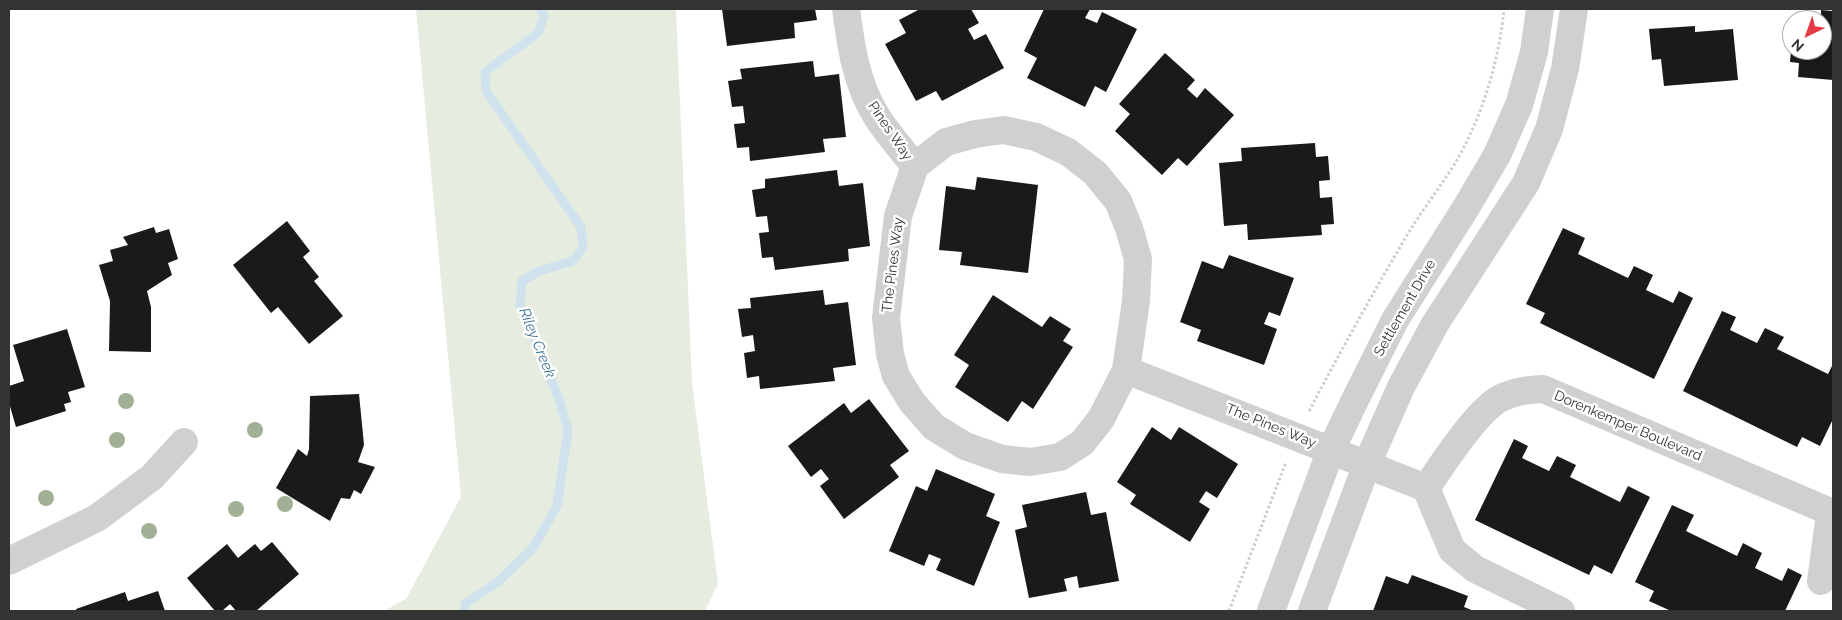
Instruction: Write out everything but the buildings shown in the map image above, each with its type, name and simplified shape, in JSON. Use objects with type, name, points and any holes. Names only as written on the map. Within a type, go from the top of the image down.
[{"type":"street","name":"Pines Way","points":[[846,9],[860,83],[877,116],[915,166]]},
{"type":"street","name":"Settlement Drive","points":[[1271,611],[1331,450],[1395,320],[1467,206],[1497,154],[1522,96],[1534,52],[1540,9]]},
{"type":"street","points":[[1312,611],[1367,464],[1401,388],[1436,324],[1526,183],[1551,121],[1565,69],[1574,9]]},
{"type":"street","name":"The Pines Way","points":[[1004,130],[1036,137],[1068,152],[1096,173],[1118,201],[1129,228],[1138,259],[1136,301],[1126,370],[1100,418],[1082,443],[1060,457],[1030,462],[1002,459],[965,446],[934,427],[912,402],[896,376],[890,354],[886,318],[898,216],[915,166],[946,142],[975,134],[1004,130]]},
{"type":"street","name":"The Pines Way","points":[[1126,370],[1331,450]]},
{"type":"street","name":"Dorenkemper Boulevard","points":[[1426,488],[1477,418],[1500,398],[1522,390],[1543,389],[1832,513]]},
{"type":"street","points":[[9,561],[97,518],[152,477],[184,442]]},
{"type":"street","points":[[1331,450],[1426,488],[1452,550],[1475,569],[1561,611]]},
{"type":"street","points":[[1821,581],[1832,513]]},
{"type":"shaded area","points":[[416,9],[676,9],[692,383],[718,584],[705,611],[384,611],[406,599],[461,497]]},
{"type":"waterway","name":"Riley Creek","points":[[465,611],[465,604],[499,581],[533,548],[557,506],[568,430],[559,399],[520,305],[522,281],[539,271],[573,261],[583,247],[581,227],[486,91],[485,72],[538,33],[544,16],[541,9]]}]
